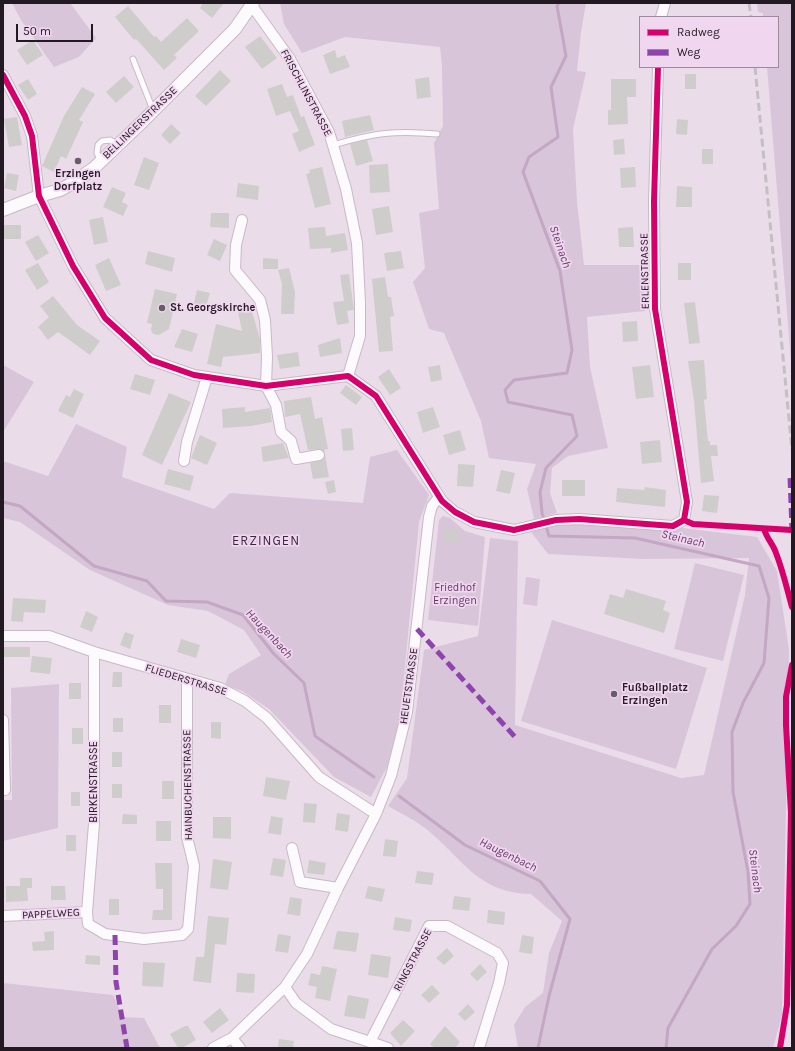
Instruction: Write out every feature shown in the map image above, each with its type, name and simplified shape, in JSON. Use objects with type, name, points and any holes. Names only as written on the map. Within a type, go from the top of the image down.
[{"type":"street","points":[[661,16],[664,3]]},
{"type":"street","name":"BELLINGERSTRASSE","points":[[3,210],[39,196],[60,190],[73,183],[101,162],[235,29],[252,4]]},
{"type":"street","name":"FRISCHLINSTRASSE","points":[[252,4],[290,59],[328,132],[346,190],[357,243],[360,336],[348,376]]},
{"type":"street","name":"ERLENSTRASSE","points":[[439,497],[455,512],[474,522],[514,530],[556,520],[579,519],[673,526],[684,520],[687,502],[655,309],[654,201],[658,68]]},
{"type":"street","points":[[3,75],[25,116],[32,136],[39,196],[73,266],[105,318],[151,360],[194,375],[266,386],[348,376],[376,396],[439,497]]},
{"type":"street","points":[[242,220],[236,245],[235,270],[260,300],[264,320],[267,357],[266,386],[276,405],[281,432],[291,441],[296,460],[319,455]]},
{"type":"street","points":[[184,461],[187,442],[207,377]]},
{"type":"street","name":"HEUETSTRASSE","points":[[214,1048],[232,1038],[284,987],[307,954],[338,888],[376,814],[392,776],[407,712],[430,517],[432,506],[439,497]]},
{"type":"street","name":"FLIEDERSTRASSE","points":[[3,636],[49,636],[94,652],[220,688],[245,702],[267,718],[319,777],[376,814]]},
{"type":"street","name":"BIRKENSTRASSE","points":[[87,912],[94,824],[94,652]]},
{"type":"street","name":"HAINBUCHENSTRASSE","points":[[182,935],[188,929],[194,866],[187,837],[187,679]]},
{"type":"street","points":[[3,720],[5,790]]},
{"type":"street","points":[[292,848],[300,882],[338,888]]},
{"type":"street","name":"PAPPELWEG","points":[[3,916],[87,912],[88,924],[105,934],[144,938],[182,935]]},
{"type":"street","name":"RINGSTRASSE","points":[[370,1042],[429,926],[447,926],[497,954],[503,963],[500,983],[479,1048]]},
{"type":"street","points":[[284,987],[296,1003],[331,1029],[388,1048]]},
{"type":"street","points":[[232,1038],[240,1048]]},
{"type":"lane","points":[[133,59],[154,111]]},
{"type":"lane","points":[[333,145],[376,133],[409,131],[438,134]]},
{"type":"green space","points":[[12,3],[70,3],[96,38],[79,57],[54,67],[21,20]]},
{"type":"green space","points":[[280,3],[586,3],[577,71],[586,72],[573,129],[577,202],[584,265],[643,265],[645,311],[587,317],[590,367],[608,448],[568,456],[552,468],[550,493],[557,513],[534,519],[527,489],[536,464],[489,458],[481,421],[444,333],[429,329],[413,282],[425,268],[419,213],[439,209],[434,143],[443,126],[442,66],[440,47],[345,37],[302,53],[284,24]]},
{"type":"green space","points":[[757,3],[792,3],[792,374],[767,68],[779,68],[779,16],[763,16],[763,13],[758,12]]},
{"type":"green space","points":[[3,365],[34,382],[3,432]]},
{"type":"green space","points":[[76,424],[127,447],[122,477],[214,509],[230,493],[363,503],[370,457],[397,450],[429,495],[419,522],[400,717],[387,767],[371,797],[334,777],[269,709],[242,691],[225,685],[229,674],[261,655],[244,630],[208,611],[168,605],[90,570],[20,522],[3,518],[3,461],[48,476]]},
{"type":"green space","name":"Friedhof Erzingen","points":[[443,516],[450,518],[465,531],[485,537],[478,626],[428,620],[439,520]]},
{"type":"green space","points":[[557,524],[682,528],[757,537],[777,571],[789,650],[782,1015],[773,1048],[518,1048],[514,1025],[525,1007],[543,993],[549,953],[562,921],[531,894],[513,892],[498,888],[485,882],[464,865],[425,828],[388,806],[407,778],[424,650],[478,636],[490,538],[518,541],[515,725],[681,778],[704,775],[745,595],[749,558],[643,559],[548,554],[531,532]]},
{"type":"green space","points":[[695,563],[744,575],[723,661],[674,649]]},
{"type":"green space","points":[[526,577],[540,579],[537,606],[523,604]]},
{"type":"green space","name":"Fußballplatz Erzingen","points":[[552,620],[707,668],[676,769],[521,721]]},
{"type":"green space","points":[[59,684],[58,828],[3,841],[3,800],[12,800],[11,688]]},
{"type":"green space","points":[[3,983],[113,995],[123,1017],[144,1018],[160,1048],[3,1048]]},
{"type":"building","points":[[203,3],[224,3],[212,18],[200,8]]},
{"type":"building","points":[[128,6],[154,37],[156,36],[161,42],[187,18],[199,31],[174,55],[177,58],[164,70],[136,39],[134,40],[115,17]]},
{"type":"building","points":[[260,36],[277,58],[262,69],[245,47]]},
{"type":"building","points":[[33,40],[43,55],[27,65],[17,50]]},
{"type":"building","points":[[335,50],[337,58],[345,55],[350,67],[330,74],[323,55]]},
{"type":"building","points":[[220,70],[231,81],[206,106],[195,96]]},
{"type":"building","points":[[685,74],[696,74],[696,89],[685,89]]},
{"type":"building","points":[[124,76],[134,87],[116,103],[106,92]]},
{"type":"building","points":[[429,77],[431,97],[417,99],[415,79]]},
{"type":"building","points":[[28,79],[37,94],[28,100],[18,85]]},
{"type":"building","points":[[611,79],[636,79],[636,97],[627,97],[628,124],[608,125],[608,110],[611,110]]},
{"type":"building","points":[[282,84],[287,97],[293,95],[301,117],[304,116],[315,145],[299,152],[292,134],[299,131],[290,111],[276,116],[267,89]]},
{"type":"building","points":[[82,87],[95,94],[79,120],[83,122],[66,159],[61,156],[54,172],[42,166],[64,116]]},
{"type":"building","points":[[370,115],[374,130],[345,137],[342,121]]},
{"type":"building","points":[[17,117],[22,145],[9,147],[4,119]]},
{"type":"building","points":[[677,119],[688,120],[687,135],[676,134]]},
{"type":"building","points":[[171,124],[181,133],[170,144],[161,135]]},
{"type":"building","points":[[624,139],[625,154],[614,155],[613,140]]},
{"type":"building","points":[[367,140],[373,161],[356,166],[350,144]]},
{"type":"building","points":[[702,149],[713,149],[713,164],[702,164]]},
{"type":"building","points":[[144,157],[159,163],[149,190],[134,185]]},
{"type":"building","points":[[388,164],[390,192],[370,193],[369,165]]},
{"type":"building","points":[[322,167],[331,204],[315,208],[306,174],[310,173],[309,170]]},
{"type":"building","points":[[635,167],[636,187],[621,188],[620,168]]},
{"type":"building","points":[[7,173],[19,175],[16,191],[4,188]]},
{"type":"building","points":[[238,183],[259,186],[258,200],[236,197]]},
{"type":"building","points":[[677,186],[692,187],[692,207],[676,207]]},
{"type":"building","points":[[112,187],[126,193],[122,202],[128,205],[123,216],[103,207]]},
{"type":"building","points":[[389,206],[393,232],[376,235],[372,209]]},
{"type":"building","points":[[211,213],[229,213],[229,228],[210,227]]},
{"type":"building","points":[[103,217],[108,242],[94,245],[89,220]]},
{"type":"building","points":[[3,225],[21,225],[21,239],[3,239]]},
{"type":"building","points":[[325,227],[326,236],[345,233],[348,250],[331,253],[331,248],[310,249],[308,228]]},
{"type":"building","points":[[633,227],[634,247],[619,247],[618,228]]},
{"type":"building","points":[[38,235],[49,253],[36,261],[25,242]]},
{"type":"building","points":[[214,239],[227,245],[220,261],[207,255]]},
{"type":"building","points":[[148,251],[175,258],[172,272],[145,264]]},
{"type":"building","points":[[401,251],[404,268],[387,271],[384,253]]},
{"type":"building","points":[[109,258],[121,285],[106,291],[95,265]]},
{"type":"building","points":[[263,258],[278,259],[278,269],[263,269]]},
{"type":"building","points":[[38,263],[49,282],[37,290],[25,270]]},
{"type":"building","points":[[678,263],[691,263],[691,280],[678,280]]},
{"type":"building","points":[[289,268],[295,292],[294,314],[281,314],[282,284],[278,270]]},
{"type":"building","points":[[349,274],[354,310],[347,311],[349,323],[337,325],[333,302],[344,301],[340,275]]},
{"type":"building","points":[[385,277],[388,297],[391,297],[394,316],[390,317],[393,351],[379,352],[372,279]]},
{"type":"building","name":"St. Georgskirche","points":[[155,289],[177,294],[169,329],[159,335],[153,334],[151,330],[152,324],[147,323]]},
{"type":"building","points":[[197,290],[210,293],[205,310],[193,307]]},
{"type":"building","points":[[53,296],[77,325],[100,341],[90,355],[58,332],[48,340],[38,327],[49,317],[40,306]]},
{"type":"building","points":[[695,302],[700,343],[689,344],[684,303]]},
{"type":"building","points":[[251,308],[260,339],[260,353],[223,357],[221,367],[207,364],[216,324],[242,331],[238,312]]},
{"type":"building","points":[[637,321],[638,341],[623,342],[622,322]]},
{"type":"building","points":[[182,329],[198,334],[192,352],[174,347]]},
{"type":"building","points":[[340,338],[342,353],[320,357],[318,345]]},
{"type":"building","points":[[298,352],[300,366],[280,369],[277,355]]},
{"type":"building","points":[[704,360],[707,399],[704,400],[708,441],[710,441],[710,445],[717,445],[718,456],[711,456],[714,481],[701,483],[694,401],[688,361]]},
{"type":"building","points":[[440,365],[442,380],[431,382],[428,367]]},
{"type":"building","points":[[650,365],[654,397],[636,399],[632,367]]},
{"type":"building","points":[[389,369],[401,388],[390,395],[378,377]]},
{"type":"building","points":[[135,374],[155,380],[150,395],[130,389]]},
{"type":"building","points":[[346,385],[362,397],[356,405],[340,393]]},
{"type":"building","points":[[74,389],[84,394],[73,418],[58,411],[66,395],[70,397]]},
{"type":"building","points":[[169,393],[191,402],[162,465],[142,455]]},
{"type":"building","points":[[311,397],[315,419],[322,417],[328,449],[324,450],[325,453],[321,449],[308,450],[300,414],[285,417],[284,401]]},
{"type":"building","points":[[245,407],[245,412],[270,408],[272,422],[252,426],[223,428],[222,409]]},
{"type":"building","points":[[433,407],[440,427],[423,433],[417,412]]},
{"type":"building","points":[[352,428],[354,450],[343,451],[341,429]]},
{"type":"building","points":[[460,430],[466,450],[449,455],[443,435]]},
{"type":"building","points":[[200,435],[217,443],[207,465],[191,458]]},
{"type":"building","points":[[660,440],[662,462],[642,464],[640,442]]},
{"type":"building","points":[[283,443],[289,458],[263,462],[261,447]]},
{"type":"building","points":[[325,455],[329,477],[313,479],[310,463],[323,460]]},
{"type":"building","points":[[458,464],[475,465],[473,487],[457,486]]},
{"type":"building","points":[[168,469],[194,476],[190,491],[164,484]]},
{"type":"building","points":[[501,470],[515,473],[510,494],[496,491]]},
{"type":"building","points":[[334,480],[336,492],[328,494],[325,482]]},
{"type":"building","points":[[562,480],[585,480],[585,496],[562,496]]},
{"type":"building","points":[[645,487],[666,490],[665,507],[616,502],[617,488],[644,490]]},
{"type":"building","points":[[704,495],[719,496],[717,513],[702,511]]},
{"type":"building","points":[[444,528],[460,530],[458,543],[442,541]]},
{"type":"building","points":[[626,589],[666,601],[663,610],[670,613],[664,633],[604,614],[610,594],[623,598]]},
{"type":"building","points":[[13,598],[46,600],[45,613],[24,612],[23,622],[11,621]]},
{"type":"building","points":[[86,611],[98,617],[92,632],[80,627]]},
{"type":"building","points":[[125,632],[134,635],[130,649],[120,645]]},
{"type":"building","points":[[181,639],[200,645],[196,658],[177,652]]},
{"type":"building","points":[[3,647],[30,647],[30,657],[3,657]]},
{"type":"building","points":[[32,656],[52,658],[50,674],[30,672]]},
{"type":"building","points":[[113,672],[122,672],[122,687],[112,687]]},
{"type":"building","points":[[69,683],[81,683],[81,699],[69,699]]},
{"type":"building","points":[[159,705],[171,705],[171,723],[159,723]]},
{"type":"building","points":[[113,718],[123,718],[123,732],[113,732]]},
{"type":"building","points":[[211,722],[221,722],[221,739],[211,738]]},
{"type":"building","points":[[72,728],[83,728],[83,744],[72,744]]},
{"type":"building","points":[[112,752],[122,752],[122,767],[112,767]]},
{"type":"building","points":[[266,777],[290,781],[286,800],[263,796]]},
{"type":"building","points":[[162,781],[174,781],[174,799],[162,799]]},
{"type":"building","points":[[112,784],[122,784],[122,798],[112,798]]},
{"type":"building","points":[[71,792],[80,792],[80,806],[71,806]]},
{"type":"building","points":[[304,803],[317,804],[315,823],[303,822]]},
{"type":"building","points":[[337,813],[350,815],[348,832],[335,830]]},
{"type":"building","points":[[123,814],[137,815],[137,824],[122,824]]},
{"type":"building","points":[[271,816],[283,818],[281,835],[268,833]]},
{"type":"building","points":[[213,817],[231,817],[231,839],[213,838]]},
{"type":"building","points":[[156,821],[171,821],[171,841],[156,841]]},
{"type":"building","points":[[66,835],[76,835],[76,851],[66,851]]},
{"type":"building","points":[[385,839],[398,841],[396,857],[383,856]]},
{"type":"building","points":[[273,858],[286,860],[283,877],[270,875]]},
{"type":"building","points":[[213,859],[232,862],[228,890],[210,888]]},
{"type":"building","points":[[309,860],[326,863],[324,875],[307,873]]},
{"type":"building","points":[[155,863],[172,863],[172,920],[152,920],[153,910],[163,910],[163,889],[156,889]]},
{"type":"building","points":[[417,871],[434,873],[432,885],[415,883]]},
{"type":"building","points":[[20,878],[32,878],[32,888],[27,888],[28,901],[6,902],[6,886],[20,886]]},
{"type":"building","points":[[51,886],[65,886],[66,900],[51,900]]},
{"type":"building","points":[[368,886],[385,889],[382,902],[365,898]]},
{"type":"building","points":[[454,896],[471,898],[469,911],[452,909]]},
{"type":"building","points":[[290,897],[302,899],[300,916],[287,914]]},
{"type":"building","points":[[109,899],[119,899],[119,915],[109,915]]},
{"type":"building","points":[[488,910],[505,912],[504,925],[487,923]]},
{"type":"building","points":[[208,916],[229,918],[226,945],[215,944],[211,983],[193,981],[196,957],[204,957]]},
{"type":"building","points":[[395,917],[412,920],[410,932],[393,930]]},
{"type":"building","points":[[54,931],[54,950],[33,951],[32,942],[45,941],[44,932]]},
{"type":"building","points":[[337,931],[359,933],[356,952],[333,949]]},
{"type":"building","points":[[278,934],[291,936],[288,953],[275,951]]},
{"type":"building","points":[[522,935],[534,937],[532,954],[519,952]]},
{"type":"building","points":[[447,948],[454,956],[444,965],[436,958]]},
{"type":"building","points":[[371,954],[391,957],[388,978],[368,975]]},
{"type":"building","points":[[86,955],[100,956],[100,965],[85,964]]},
{"type":"building","points":[[143,962],[165,963],[163,987],[142,986]]},
{"type":"building","points":[[480,964],[487,972],[477,981],[470,974]]},
{"type":"building","points":[[322,966],[337,969],[330,1001],[315,998],[317,987],[308,985],[311,973],[320,975]]},
{"type":"building","points":[[237,973],[255,974],[254,993],[236,992]]},
{"type":"building","points":[[432,985],[440,993],[429,1003],[421,995]]},
{"type":"building","points":[[348,995],[369,999],[365,1019],[344,1016]]},
{"type":"building","points":[[468,1004],[475,1012],[465,1021],[458,1014]]},
{"type":"building","points":[[220,1008],[229,1020],[212,1033],[203,1022]]},
{"type":"building","points":[[403,1020],[415,1031],[401,1046],[390,1033]]},
{"type":"building","points":[[185,1026],[188,1026],[196,1040],[182,1048],[178,1048],[170,1034]]},
{"type":"building","points":[[445,1026],[460,1042],[455,1048],[434,1048],[430,1044]]},
{"type":"building","points":[[279,1039],[294,1041],[293,1048],[278,1048]]},
{"type":"waterway","name":"Steinach","points":[[559,3],[557,6],[566,56],[551,87],[558,137],[529,157],[523,172],[560,271],[572,350],[567,373],[514,380],[505,390],[508,402],[572,415],[577,436],[546,468],[540,492],[542,513],[549,536],[635,538],[759,566],[769,598],[764,663],[743,703],[732,732],[733,792],[748,872],[750,904],[736,926],[712,949],[668,1028],[666,1048]]},
{"type":"waterway","name":"Haugenbach","points":[[3,502],[20,506],[94,566],[147,581],[166,601],[207,602],[243,615],[274,654],[304,683],[315,736],[374,777]]},
{"type":"waterway","name":"Haugenbach","points":[[399,796],[465,845],[540,881],[570,919],[549,996],[538,1048]]},
{"type":"railway","points":[[749,3],[751,16]]},
{"type":"railway","points":[[755,68],[792,450]]},
{"type":"marked path","points":[[789,530],[792,530],[790,477],[792,477]]},
{"type":"marked path","points":[[417,629],[516,738]]},
{"type":"marked path","points":[[115,935],[116,982],[127,1048]]},
{"type":"cycle path","points":[[658,68],[654,201],[655,309],[687,502],[684,520]]},
{"type":"cycle path","points":[[3,75],[25,116],[32,136],[39,196],[73,266],[105,318],[151,360],[194,375],[266,386],[348,376],[376,396],[442,501],[455,512],[474,522],[514,530],[556,520],[579,519],[673,526],[684,520]]},
{"type":"cycle path","points":[[684,520],[693,524],[792,530]]},
{"type":"cycle path","points":[[764,529],[775,550],[792,607]]},
{"type":"cycle path","points":[[780,1048],[787,1005],[791,813],[786,725],[786,697],[792,665]]},
{"type":"place","name":"Erzingen Dorfplatz","points":[[78,161]]},
{"type":"place","name":"St. Georgskirche","points":[[162,308]]},
{"type":"place","name":"Fußballplatz Erzingen","points":[[614,694]]},
{"type":"district","name":"ERZINGEN","points":[[266,541]]}]
